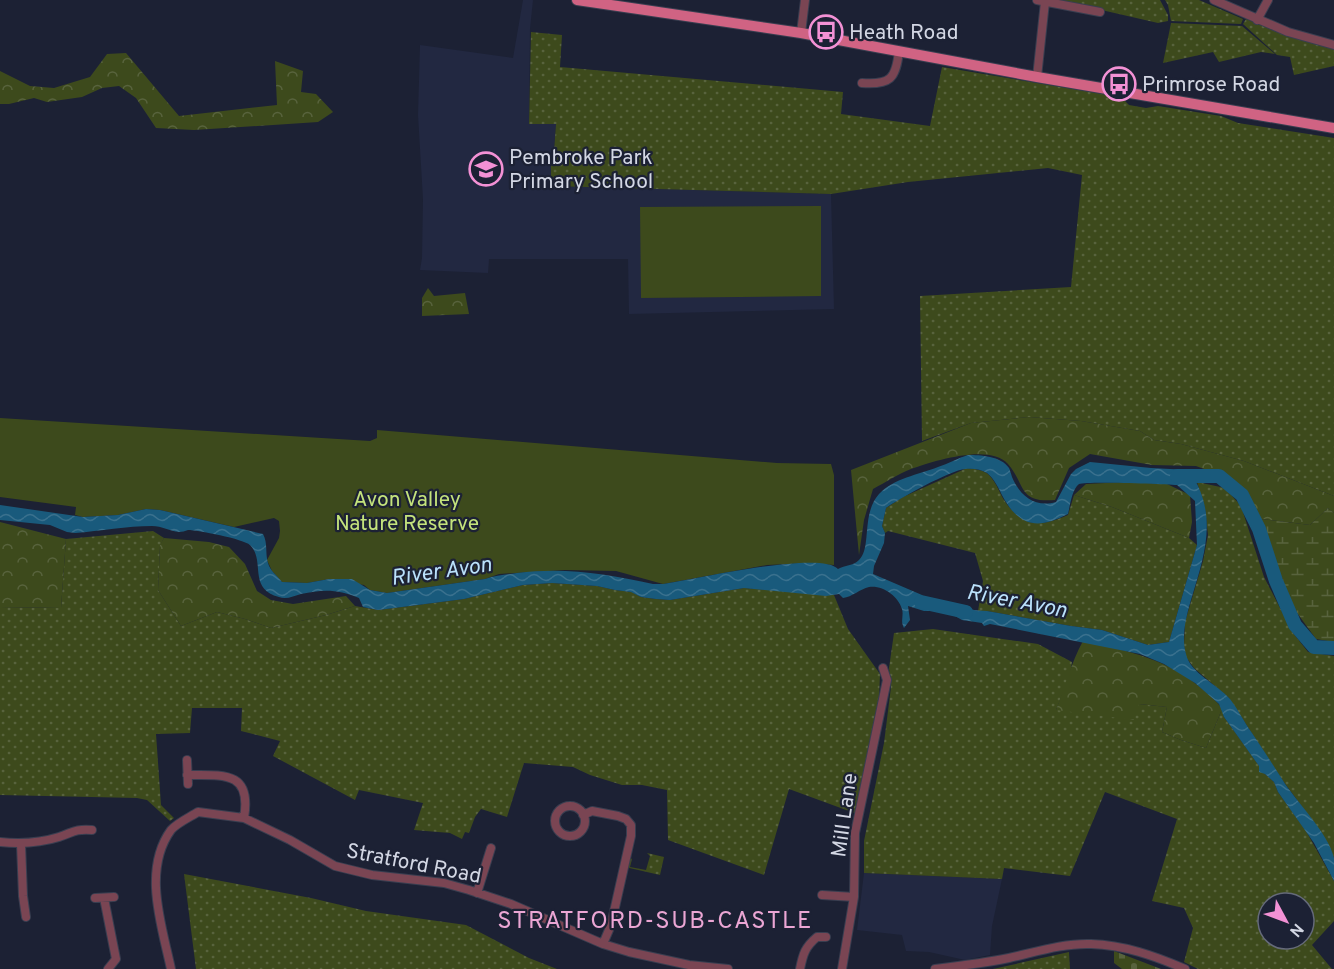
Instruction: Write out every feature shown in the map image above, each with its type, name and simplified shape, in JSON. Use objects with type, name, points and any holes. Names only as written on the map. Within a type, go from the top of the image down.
[{"type":"main road","points":[[577,0],[801,33],[1037,77],[1334,128]]},
{"type":"street","points":[[801,33],[805,0]]},
{"type":"street","points":[[1214,0],[1290,33],[1334,45]]},
{"type":"street","points":[[1257,20],[1268,0]]},
{"type":"street","points":[[1037,77],[1041,1],[1100,12]]},
{"type":"street","points":[[862,83],[876,84],[887,81],[895,71],[899,51]]},
{"type":"street","name":"Mill Lane","points":[[842,969],[854,897],[855,833],[887,681],[883,668]]},
{"type":"street","points":[[187,760],[188,779],[220,775],[236,780],[245,791],[247,802],[244,818]]},
{"type":"street","name":"Stratford Road","points":[[171,969],[155,885],[162,847],[172,828],[198,812],[244,818],[290,840],[335,866],[372,875],[444,883],[511,904],[603,944],[629,952],[689,965],[728,969]]},
{"type":"street","points":[[583,815],[592,812],[618,816],[626,819],[631,825],[631,836],[611,925],[603,944]]},
{"type":"street","points":[[0,842],[21,844],[59,837],[75,830],[92,830]]},
{"type":"street","points":[[21,844],[26,917]]},
{"type":"street","points":[[477,892],[490,848]]},
{"type":"street","points":[[822,895],[854,897]]},
{"type":"street","points":[[108,969],[116,959],[100,898],[114,897]]},
{"type":"street","points":[[800,969],[803,952],[807,946],[817,937],[826,937]]},
{"type":"street","points":[[935,969],[1089,944],[1116,946],[1185,969]]},
{"type":"shaded area","name":"Pembroke Park Primary School","points":[[523,0],[533,0],[530,29],[529,123],[556,124],[551,186],[831,194],[834,309],[629,314],[628,259],[489,259],[488,273],[420,270],[423,199],[418,115],[420,45],[513,58]]},
{"type":"shaded area","points":[[864,873],[1002,879],[992,926],[990,955],[965,960],[929,952],[906,951],[902,935],[857,930]]},
{"type":"green space","points":[[1058,0],[1160,0],[1168,15],[1168,21],[1158,23]]},
{"type":"green space","points":[[1165,0],[1199,0],[1243,19],[1241,24],[1171,21]]},
{"type":"green space","points":[[1246,19],[1288,36],[1334,48],[1334,66],[1294,75],[1290,57],[1277,55],[1243,24]]},
{"type":"green space","points":[[1171,23],[1242,26],[1275,54],[1261,52],[1219,62],[1213,52],[1163,63]]},
{"type":"green space","points":[[531,32],[562,35],[560,67],[843,92],[841,114],[930,126],[942,67],[1121,97],[1129,105],[1146,108],[1158,106],[1221,116],[1238,123],[1334,138],[1334,496],[1244,461],[1181,444],[1154,440],[1140,431],[1081,421],[1029,417],[971,423],[922,441],[920,296],[1071,287],[1082,175],[1048,168],[908,182],[831,194],[551,186],[551,152],[554,152],[556,124],[529,124]]},
{"type":"green space","points":[[126,53],[179,116],[277,105],[275,61],[303,71],[301,92],[316,94],[333,112],[318,122],[194,130],[156,128],[136,98],[119,86],[102,88],[82,97],[47,102],[34,98],[0,104],[0,71],[30,86],[54,88],[90,77],[107,54]]},
{"type":"green space","points":[[821,206],[821,296],[641,298],[640,207]]},
{"type":"green space","points":[[428,288],[434,296],[465,293],[469,314],[422,316],[422,298]]},
{"type":"green space","points":[[1029,417],[1081,421],[1140,431],[1154,440],[1181,444],[1244,461],[1334,496],[1334,513],[1328,508],[1310,525],[1261,519],[1231,479],[1196,466],[1152,465],[1090,454],[1069,468],[1055,500],[1035,499],[1024,491],[1014,472],[1000,458],[975,454],[947,458],[921,466],[901,473],[873,489],[864,520],[859,555],[851,470],[971,423]]},
{"type":"green space","name":"Avon Valley Nature Reserve","points":[[0,418],[370,441],[377,438],[377,430],[777,463],[831,464],[834,475],[834,565],[810,563],[767,565],[663,584],[616,571],[565,570],[499,574],[485,579],[387,593],[370,590],[364,585],[329,579],[307,583],[282,582],[272,571],[267,560],[279,538],[279,521],[274,518],[234,527],[160,510],[146,509],[118,515],[83,517],[75,515],[76,507],[0,497]]},
{"type":"green space","points":[[967,468],[989,475],[1006,503],[1027,521],[1042,523],[1068,515],[1074,495],[1112,507],[1189,538],[1197,545],[1169,642],[1148,645],[1102,630],[978,611],[983,581],[975,553],[888,531],[885,533],[882,526],[886,508],[903,497]]},
{"type":"green space","points":[[1126,482],[1167,484],[1190,495],[1192,522],[1189,538],[1112,507],[1074,495],[1086,484]]},
{"type":"green space","points":[[1197,482],[1225,488],[1241,506],[1264,577],[1293,633],[1308,652],[1334,656],[1334,858],[1315,824],[1283,781],[1229,698],[1194,668],[1186,657],[1185,622],[1203,561],[1208,535],[1205,508]]},
{"type":"green space","points":[[1328,508],[1334,513],[1334,642],[1316,639],[1295,610],[1261,519],[1310,525]]},
{"type":"green space","points":[[0,522],[66,539],[61,608],[0,607]]},
{"type":"green space","points":[[153,531],[164,538],[160,546],[158,590],[181,626],[217,612],[271,628],[355,606],[378,610],[464,599],[523,585],[552,583],[597,586],[632,592],[641,597],[670,600],[744,588],[834,595],[848,629],[880,674],[879,699],[857,814],[789,789],[764,875],[668,840],[667,790],[642,785],[622,785],[573,767],[524,763],[507,817],[481,809],[469,833],[465,832],[462,839],[450,833],[414,830],[423,803],[359,790],[355,800],[273,756],[280,741],[241,731],[242,708],[192,708],[190,733],[156,734],[161,805],[174,818],[170,821],[147,800],[137,798],[0,795],[0,607],[61,608],[66,539]]},
{"type":"green space","points":[[164,538],[209,542],[229,547],[245,564],[257,591],[271,600],[293,604],[346,596],[355,606],[271,628],[217,612],[181,626],[158,590],[160,545]]},
{"type":"green space","points":[[933,629],[1038,644],[1072,662],[1070,675],[1056,710],[1139,704],[1167,707],[1162,732],[1206,748],[1222,709],[1224,717],[1265,774],[1274,782],[1278,792],[1306,831],[1334,881],[1334,921],[1316,941],[1316,891],[1256,891],[1256,951],[1316,950],[1332,969],[1198,969],[1184,962],[1193,928],[1184,908],[1152,901],[1177,819],[1105,792],[1070,876],[1004,868],[1002,879],[864,873],[864,841],[884,743],[891,687],[889,668],[894,633]]},
{"type":"green space","points":[[1083,641],[1133,653],[1163,664],[1191,680],[1206,692],[1222,709],[1206,748],[1162,732],[1167,707],[1139,704],[1134,720],[1056,710]]},
{"type":"green space","points":[[647,853],[664,857],[660,875],[625,867],[628,856],[632,859],[630,867],[646,870],[650,856]]},
{"type":"green space","points":[[184,874],[366,911],[466,925],[529,958],[557,969],[196,969]]},
{"type":"green space","points":[[1114,951],[1161,969],[1122,969],[1114,963]]},
{"type":"green space","points":[[1069,952],[1070,969],[993,969]]},
{"type":"water","points":[[968,455],[990,457],[1001,461],[1009,468],[1019,490],[1029,499],[1041,503],[1056,502],[1071,474],[1090,462],[1189,470],[1204,502],[1207,518],[1201,566],[1186,620],[1184,641],[1186,654],[1198,673],[1230,699],[1288,788],[1325,838],[1334,858],[1334,881],[1314,843],[1278,792],[1274,782],[1259,772],[1259,766],[1224,717],[1219,704],[1195,683],[1164,664],[1140,654],[990,624],[984,626],[982,623],[962,620],[948,612],[948,608],[987,611],[1102,630],[1148,645],[1169,642],[1197,545],[1195,501],[1177,485],[1079,484],[1073,494],[1068,514],[1058,519],[1039,523],[1031,523],[1016,515],[992,478],[987,473],[976,469],[965,469],[948,474],[901,498],[886,508],[882,526],[885,533],[884,543],[873,574],[922,595],[929,604],[938,605],[936,611],[924,611],[908,606],[910,620],[904,628],[900,604],[889,592],[874,587],[843,598],[839,594],[826,596],[744,588],[670,600],[641,597],[631,592],[597,586],[552,583],[523,585],[464,599],[378,610],[363,607],[359,598],[337,591],[316,591],[284,598],[269,593],[260,581],[255,551],[250,545],[210,533],[193,530],[179,532],[152,526],[75,533],[50,525],[0,520],[0,505],[83,517],[118,515],[146,509],[160,510],[263,534],[269,566],[282,582],[307,583],[329,579],[352,579],[370,590],[387,593],[535,571],[586,572],[663,584],[783,564],[827,564],[838,569],[854,563],[863,555],[870,511],[879,494],[892,484]]},
{"type":"waterway","name":"River Avon","points":[[1177,476],[1219,476],[1242,495],[1259,529],[1276,581],[1295,625],[1314,647],[1334,648]]},
{"type":"waterway","name":"River Avon","points":[[921,602],[966,612]]},
{"type":"place","name":"Heath Road","points":[[826,32]]},
{"type":"place","name":"Primrose Road","points":[[1119,84]]},
{"type":"place","name":"Pembroke Park Primary School","points":[[486,169]]},
{"type":"district","name":"STRATFORD-SUB-CASTLE","points":[[655,920]]}]
